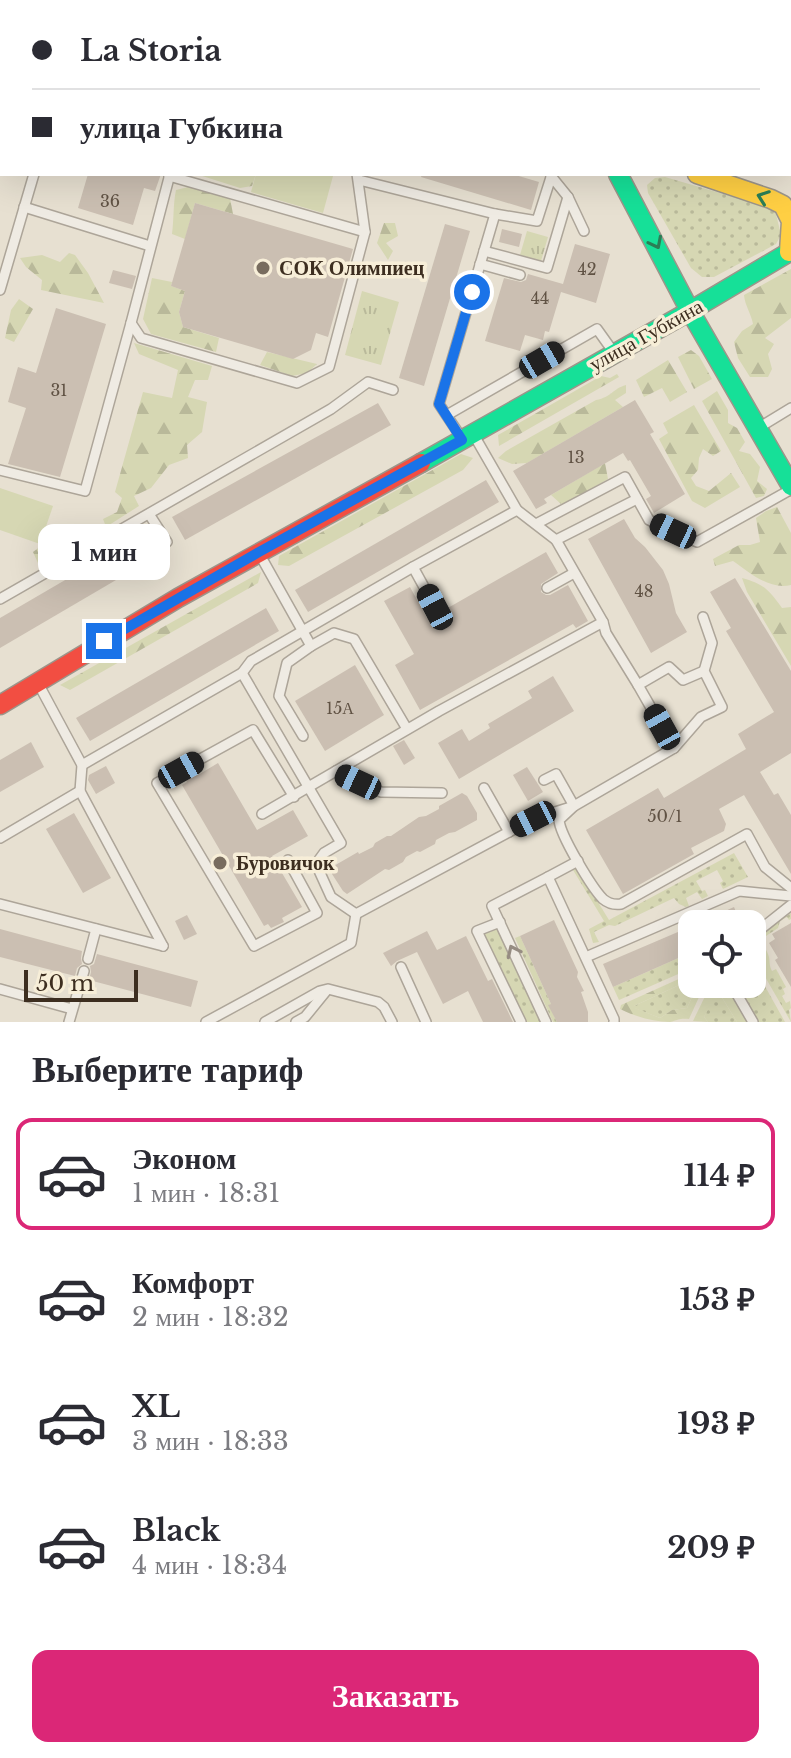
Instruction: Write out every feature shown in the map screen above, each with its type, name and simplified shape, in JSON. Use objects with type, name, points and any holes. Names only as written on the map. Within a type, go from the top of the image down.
[{"type":"main road","points":[[622,176],[690,311],[791,488]]},
{"type":"main road","points":[[703,176],[783,205],[791,221],[790,251]]},
{"type":"main road","name":"улица Губкина","points":[[0,705],[127,627],[468,437],[790,251]]},
{"type":"lane","points":[[0,290],[33,176]]},
{"type":"lane","points":[[0,470],[85,491],[169,176]]},
{"type":"lane","points":[[172,176],[365,232]]},
{"type":"lane","points":[[131,323],[141,338],[297,383],[329,367],[365,232],[358,177],[495,214],[537,221],[551,176]]},
{"type":"lane","points":[[552,176],[568,197],[584,231]]},
{"type":"lane","points":[[484,251],[547,268],[568,197]]},
{"type":"lane","points":[[24,207],[150,246]]},
{"type":"lane","points":[[495,214],[439,404],[468,437],[517,510],[556,540],[603,622],[606,633],[674,748]]},
{"type":"lane","points":[[480,264],[520,275]]},
{"type":"lane","points":[[447,415],[597,329],[614,353]]},
{"type":"lane","points":[[0,599],[331,409],[368,382],[393,390]]},
{"type":"lane","points":[[758,428],[791,408]]},
{"type":"lane","points":[[536,524],[625,477],[649,520],[697,542],[791,488]]},
{"type":"lane","points":[[556,540],[637,499]]},
{"type":"lane","points":[[82,765],[242,673],[251,661],[517,510]]},
{"type":"lane","points":[[149,514],[167,542]]},
{"type":"lane","points":[[259,552],[311,646]]},
{"type":"lane","points":[[413,567],[435,607]]},
{"type":"lane","points":[[547,588],[574,573]]},
{"type":"lane","points":[[356,914],[533,819],[574,806],[674,748],[701,717],[722,707],[704,671],[712,643],[703,617]]},
{"type":"lane","points":[[262,814],[407,729],[603,622]]},
{"type":"lane","points":[[303,736],[279,696],[287,663],[334,633],[354,639],[407,729]]},
{"type":"lane","points":[[638,685],[669,667],[683,680],[704,671]]},
{"type":"lane","points":[[242,673],[341,843],[324,853],[316,864],[331,897],[356,914]]},
{"type":"lane","points":[[0,904],[163,946],[80,791],[82,765],[38,682]]},
{"type":"lane","points":[[288,860],[317,913],[254,946],[157,783],[253,730],[294,797]]},
{"type":"lane","points":[[336,771],[381,792],[442,793]]},
{"type":"lane","points":[[544,780],[556,774],[574,806]]},
{"type":"lane","points":[[484,788],[509,832]]},
{"type":"lane","points":[[0,838],[80,791]]},
{"type":"lane","points":[[574,806],[559,820],[563,836],[605,901],[613,905],[621,904],[747,834],[765,867],[791,888]]},
{"type":"lane","points":[[546,1022],[492,906],[578,861]]},
{"type":"lane","points":[[548,877],[614,1022]]},
{"type":"lane","points":[[586,957],[739,891],[791,896]]},
{"type":"lane","points":[[766,925],[791,905]]},
{"type":"lane","points":[[206,1022],[351,943],[356,914]]},
{"type":"lane","points":[[500,922],[477,931],[521,1022]]},
{"type":"lane","points":[[88,959],[96,929]]},
{"type":"lane","points":[[401,967],[426,1022]]},
{"type":"lane","points":[[69,1022],[84,971]]},
{"type":"lane","points":[[0,989],[72,1009]]},
{"type":"lane","points":[[265,1022],[328,989],[378,1002],[392,1022]]},
{"type":"lane","points":[[296,1022],[305,1017],[328,989]]},
{"type":"lane","points":[[739,998],[753,1022]]},
{"type":"green space","points":[[202,176],[255,176],[252,186],[240,188]]},
{"type":"green space","points":[[255,176],[333,176],[323,213],[251,192]]},
{"type":"green space","points":[[665,177],[768,207],[776,214],[781,235],[776,244],[714,277],[702,277],[691,268],[648,193],[647,185],[655,178]]},
{"type":"green space","points":[[192,186],[230,198],[233,214],[195,203],[185,239],[172,234],[175,195],[176,190]]},
{"type":"green space","points":[[384,223],[395,223],[398,236],[386,243],[393,251],[388,260],[377,243]]},
{"type":"green space","points":[[527,231],[548,237],[541,261],[520,255]]},
{"type":"green space","points":[[69,253],[75,255],[88,273],[104,303],[41,290],[42,280],[20,258],[42,255],[60,262]]},
{"type":"green space","points":[[791,269],[791,318],[765,338],[774,344],[768,354],[772,369],[768,377],[750,377],[738,358],[734,342],[742,331],[753,324],[744,295]]},
{"type":"green space","points":[[152,278],[172,282],[171,286],[185,291],[179,312],[183,327],[219,338],[216,352],[151,334],[143,319]]},
{"type":"green space","points":[[362,291],[399,302],[381,365],[345,355]]},
{"type":"green space","points":[[19,299],[33,309],[14,342],[5,338],[11,310]]},
{"type":"green space","points":[[134,343],[212,366],[208,380],[195,380],[188,397],[207,402],[202,432],[187,445],[188,458],[169,465],[151,488],[134,496],[139,506],[106,527],[103,519],[117,512],[122,498],[115,492],[143,392],[172,398],[178,370],[139,354]]},
{"type":"green space","points":[[691,350],[699,356],[712,379],[694,389],[678,357]]},
{"type":"green space","points":[[267,352],[317,364],[307,373],[292,376],[260,365]]},
{"type":"green space","points":[[668,360],[687,392],[670,402],[662,388],[644,397],[636,380]]},
{"type":"green space","points":[[617,374],[619,377],[499,446],[498,435],[601,376],[610,378]]},
{"type":"green space","points":[[626,385],[626,393],[615,400],[623,407],[527,463],[512,464],[498,458],[506,451]]},
{"type":"green space","points":[[717,391],[728,410],[728,423],[737,428],[745,442],[739,451],[750,454],[760,467],[757,481],[767,489],[764,496],[756,498],[702,401]]},
{"type":"green space","points":[[694,405],[721,451],[713,456],[703,449],[698,470],[691,478],[696,486],[709,491],[731,473],[740,487],[705,508],[692,501],[659,439],[668,433],[663,423]]},
{"type":"green space","points":[[461,454],[473,458],[463,470],[289,566],[278,565],[279,556]]},
{"type":"green space","points":[[605,463],[608,479],[561,504],[551,495]]},
{"type":"green space","points":[[0,488],[53,506],[40,544],[0,530]]},
{"type":"green space","points":[[777,507],[791,533],[791,585],[767,583],[733,561],[715,566],[713,559],[739,545],[760,542],[756,518]]},
{"type":"green space","points":[[66,527],[77,542],[38,563],[33,552]]},
{"type":"green space","points":[[261,572],[258,583],[70,690],[60,685]]},
{"type":"green space","points":[[742,578],[765,588],[782,608],[791,607],[791,666],[747,592]]},
{"type":"green space","points":[[734,853],[748,877],[723,889],[720,883],[723,881],[717,870],[696,881],[708,896],[702,899],[697,892],[686,898],[689,906],[686,907],[674,898],[615,926],[609,925],[594,932],[599,942],[593,943],[589,929],[604,921],[573,870],[577,868],[609,920]]},
{"type":"green space","points":[[791,913],[791,919],[787,917],[780,921],[778,928],[766,936],[766,930]]},
{"type":"green space","points":[[496,927],[542,1022],[526,1022],[482,933]]},
{"type":"green space","points":[[520,936],[557,1022],[553,1022],[515,938]]},
{"type":"green space","points":[[766,950],[772,971],[776,969],[786,987],[782,996],[786,1003],[790,1001],[791,1022],[766,978]]},
{"type":"green space","points":[[678,958],[678,974],[619,1000],[613,987]]},
{"type":"green space","points":[[678,979],[678,986],[635,1008],[660,1018],[672,1010],[687,1008],[692,998],[699,998],[689,1019],[670,1022],[637,1016],[620,1009],[621,1005]]},
{"type":"green space","points":[[678,986],[678,998],[692,998],[687,1008],[672,1010],[660,1018],[634,1006]]},
{"type":"green space","points":[[766,988],[785,1022],[757,1022],[743,998],[766,998]]},
{"type":"green space","points":[[704,998],[714,998],[704,1017],[708,1022],[693,1021]]},
{"type":"green space","points":[[713,998],[722,998],[737,1022],[708,1022],[704,1017]]},
{"type":"green space","points":[[722,998],[734,998],[749,1022],[737,1022]]},
{"type":"building","points":[[87,176],[160,176],[155,191],[144,188],[133,225],[78,208]]},
{"type":"building","points":[[519,176],[539,182],[531,210],[421,177]]},
{"type":"building","name":"СОК Олимпиец","points":[[195,203],[353,249],[328,337],[316,333],[311,350],[293,359],[183,327],[179,312],[185,291],[171,286]]},
{"type":"building","points":[[445,224],[470,231],[424,386],[399,378]]},
{"type":"building","points":[[502,229],[522,234],[519,247],[499,242]]},
{"type":"building","points":[[575,244],[610,254],[596,303],[561,292],[549,332],[545,331],[543,340],[525,335],[520,351],[485,341],[504,278],[521,282],[526,280],[528,274],[563,284]]},
{"type":"building","points":[[113,270],[136,276],[132,289],[109,283]]},
{"type":"building","points":[[56,308],[106,324],[60,477],[8,464],[26,408],[8,402],[18,367],[36,373]]},
{"type":"building","points":[[635,400],[654,432],[650,434],[685,494],[654,513],[646,499],[651,496],[623,453],[544,499],[547,503],[536,509],[513,471]]},
{"type":"building","points":[[378,403],[391,425],[185,540],[172,517]]},
{"type":"building","points":[[486,480],[499,502],[308,612],[295,590]]},
{"type":"building","points":[[624,519],[635,538],[663,570],[676,613],[687,632],[651,653],[588,539]]},
{"type":"building","points":[[144,534],[157,556],[0,648],[0,618]]},
{"type":"building","points":[[546,552],[558,573],[541,584],[541,592],[550,595],[568,585],[588,621],[576,628],[573,624],[420,710],[395,665],[414,654],[384,601],[410,587],[427,618]]},
{"type":"building","points":[[735,578],[791,671],[791,753],[760,772],[791,815],[791,874],[744,795],[719,809],[726,824],[724,831],[691,848],[694,854],[623,894],[586,830],[658,788],[664,798],[746,749],[738,734],[774,712],[726,631],[731,628],[710,592]]},
{"type":"building","points":[[266,608],[279,631],[90,741],[76,718]]},
{"type":"building","points":[[355,665],[384,715],[325,751],[295,701]]},
{"type":"building","points":[[553,676],[574,711],[459,779],[438,743],[462,729],[469,741],[490,728],[488,724],[532,698],[528,691]]},
{"type":"building","points":[[404,740],[415,758],[404,765],[393,746]]},
{"type":"building","points":[[31,742],[44,767],[0,792],[0,760]]},
{"type":"building","points":[[218,763],[257,830],[293,810],[308,836],[272,856],[302,907],[271,928],[268,924],[264,926],[182,785],[187,782],[184,776],[195,770],[198,775]]},
{"type":"building","points":[[106,766],[115,783],[96,794],[88,780],[89,775]]},
{"type":"building","points":[[527,767],[543,792],[528,801],[513,775]]},
{"type":"building","points":[[462,793],[477,813],[477,820],[406,857],[403,862],[385,869],[347,894],[343,891],[332,874],[332,867],[373,847]]},
{"type":"building","points":[[74,813],[111,878],[83,893],[46,829]]},
{"type":"building","points":[[187,915],[197,934],[184,940],[175,921]]},
{"type":"building","points":[[554,920],[578,972],[588,1022],[557,1022],[520,936]]},
{"type":"building","points":[[791,923],[791,987],[769,943],[775,939],[772,934]]},
{"type":"building","points":[[0,929],[82,951],[82,964],[75,976],[0,957]]},
{"type":"building","points":[[427,931],[437,950],[466,936],[513,1022],[483,1022],[468,991],[443,1004],[417,952],[391,966],[383,953]]},
{"type":"building","points":[[678,932],[678,958],[613,987],[603,964]]},
{"type":"building","points":[[97,954],[198,981],[191,1007],[89,980],[90,966],[94,964]]},
{"type":"traffic: fast","points":[[619,176],[690,311],[791,486]]},
{"type":"traffic: fast","points":[[421,463],[791,251]]},
{"type":"traffic: slow","points":[[703,176],[783,205],[791,221],[789,252]]},
{"type":"traffic: jam","points":[[0,705],[178,598],[421,463]]},
{"type":"place","name":"СОК Олимпиец","points":[[263,268]]},
{"type":"place","name":"Буровичок","points":[[220,863]]},
{"type":"route","points":[[104,641],[462,440],[439,404],[472,292]]}]
